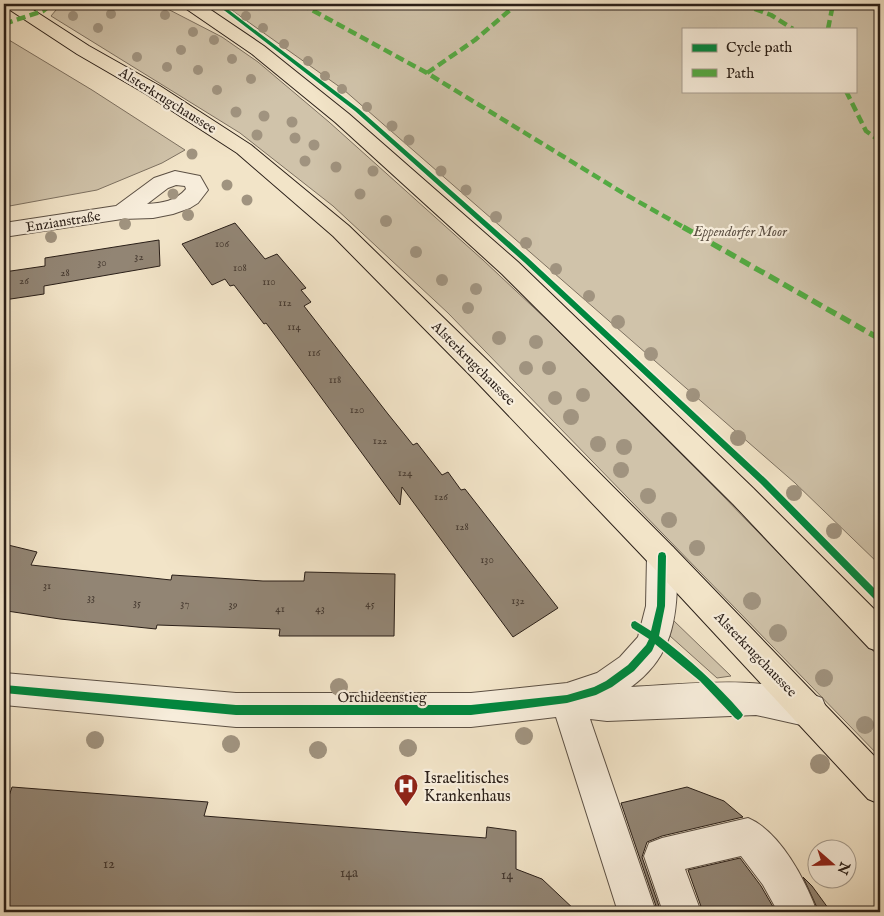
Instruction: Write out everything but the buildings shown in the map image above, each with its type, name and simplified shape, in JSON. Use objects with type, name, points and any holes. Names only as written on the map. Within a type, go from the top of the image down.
[{"type":"main road","name":"Alsterkrugchaussee","points":[[13,4],[83,50],[154,90],[244,148],[341,230],[479,368],[662,556],[810,710],[880,787]]},
{"type":"main road","points":[[191,4],[258,50],[342,118],[510,268],[743,496],[880,637]]},
{"type":"street","name":"Enzianstraße","points":[[4,230],[122,212]]},
{"type":"street","name":"Orchideenstieg","points":[[4,689],[236,710],[471,710],[567,699],[596,691],[609,684],[632,668],[649,648],[654,638],[661,606],[662,556]]},
{"type":"street","name":"Orchideenstieg","points":[[567,699],[607,705],[715,699],[756,699],[810,710]]},
{"type":"street","points":[[567,699],[637,912]]},
{"type":"street","points":[[682,912],[662,856],[748,836],[765,854],[786,885],[798,912]]},
{"type":"green space","points":[[61,4],[158,4],[222,37],[258,62],[329,122],[483,260],[548,321],[724,497],[880,658],[880,757],[448,313],[333,206],[240,133],[51,16]]},
{"type":"green space","name":"Eppendorfer Moor","points":[[223,4],[880,4],[880,565],[795,483],[344,90]]},
{"type":"green space","points":[[4,37],[92,90],[185,150],[162,163],[97,190],[4,207]]},
{"type":"green space","points":[[673,620],[731,676],[717,678],[670,636]]},
{"type":"marked path","points":[[4,24],[43,11],[52,4]]},
{"type":"marked path","points":[[301,4],[427,73],[623,193],[880,339]]},
{"type":"marked path","points":[[427,73],[475,40],[517,4]]},
{"type":"marked path","points":[[742,4],[771,15],[791,28]]},
{"type":"marked path","points":[[828,28],[833,4]]},
{"type":"marked path","points":[[846,92],[866,131],[880,141]]},
{"type":"cycle path","points":[[218,4],[357,110],[526,260],[763,481],[880,599]]},
{"type":"cycle path","points":[[4,689],[236,710],[471,710],[567,699],[596,691],[609,684],[631,668],[649,648],[654,638],[661,606],[662,556]]},
{"type":"cycle path","points":[[635,625],[690,667],[738,715]]},
{"type":"place","name":"Israelitisches Krankenhaus","points":[[406,807]]}]
